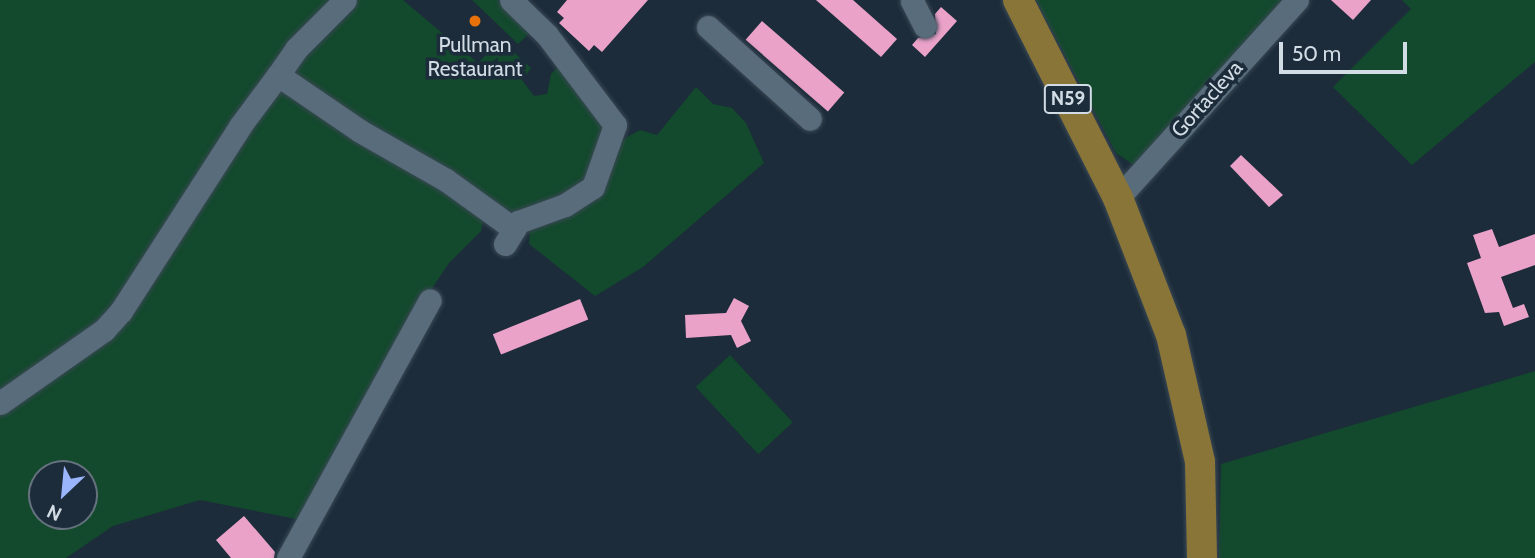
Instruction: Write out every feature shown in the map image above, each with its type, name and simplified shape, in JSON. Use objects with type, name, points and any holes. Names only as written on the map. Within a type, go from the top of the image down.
[{"type":"main road","name":"N59","points":[[1018,0],[1118,198],[1148,271],[1184,376],[1203,484],[1202,558]]},
{"type":"street","points":[[0,403],[104,330],[121,311],[240,125],[296,49],[345,0]]},
{"type":"street","points":[[278,75],[360,131],[446,180],[510,236],[518,222],[565,205],[593,187],[615,125],[547,35],[511,0]]},
{"type":"street","points":[[911,0],[925,26]]},
{"type":"street","name":"Gortacleva","points":[[1118,198],[1297,0]]},
{"type":"street","points":[[708,27],[810,119]]},
{"type":"street","points":[[288,558],[430,300]]},
{"type":"green space","points":[[0,0],[403,0],[478,63],[493,47],[502,53],[508,47],[531,68],[522,80],[534,96],[547,94],[551,74],[561,63],[602,123],[600,152],[577,191],[514,212],[504,209],[484,219],[481,231],[449,263],[421,305],[301,520],[200,500],[113,526],[66,558],[0,558]]},
{"type":"green space","points":[[472,0],[499,0],[531,32],[518,44]]},
{"type":"green space","points":[[1036,0],[1288,0],[1139,164],[1132,164],[1116,153]]},
{"type":"green space","points":[[1402,0],[1535,0],[1535,62],[1412,165],[1333,87],[1411,9]]},
{"type":"green space","points":[[696,87],[713,104],[732,108],[746,123],[764,163],[643,267],[595,296],[529,244],[530,229],[549,217],[627,137],[640,130],[657,135]]},
{"type":"green space","points":[[730,355],[793,422],[758,454],[696,387]]},
{"type":"green space","points":[[1535,371],[1535,558],[1219,558],[1221,464]]},
{"type":"building","points":[[567,0],[648,0],[602,52],[594,45],[589,51],[559,23],[564,18],[557,12]]},
{"type":"building","points":[[816,0],[853,0],[897,39],[881,57]]},
{"type":"building","points":[[1331,0],[1371,0],[1353,20]]},
{"type":"building","points":[[941,7],[957,21],[925,57],[912,45],[918,38],[936,34],[935,14]]},
{"type":"building","points":[[762,21],[844,93],[828,111],[746,40]]},
{"type":"building","points":[[1241,155],[1283,195],[1269,207],[1230,166]]},
{"type":"building","points":[[1492,229],[1499,247],[1535,234],[1535,265],[1501,277],[1513,308],[1524,304],[1529,317],[1504,326],[1499,312],[1485,313],[1467,263],[1481,258],[1473,235]]},
{"type":"building","points":[[734,298],[749,306],[741,321],[751,341],[737,348],[731,335],[686,338],[685,315],[726,313]]},
{"type":"building","points":[[580,299],[588,319],[501,355],[493,334]]},
{"type":"building","points":[[244,516],[275,552],[274,558],[231,558],[216,540]]},
{"type":"place","name":"Pullman Restaurant","points":[[475,21]]}]
